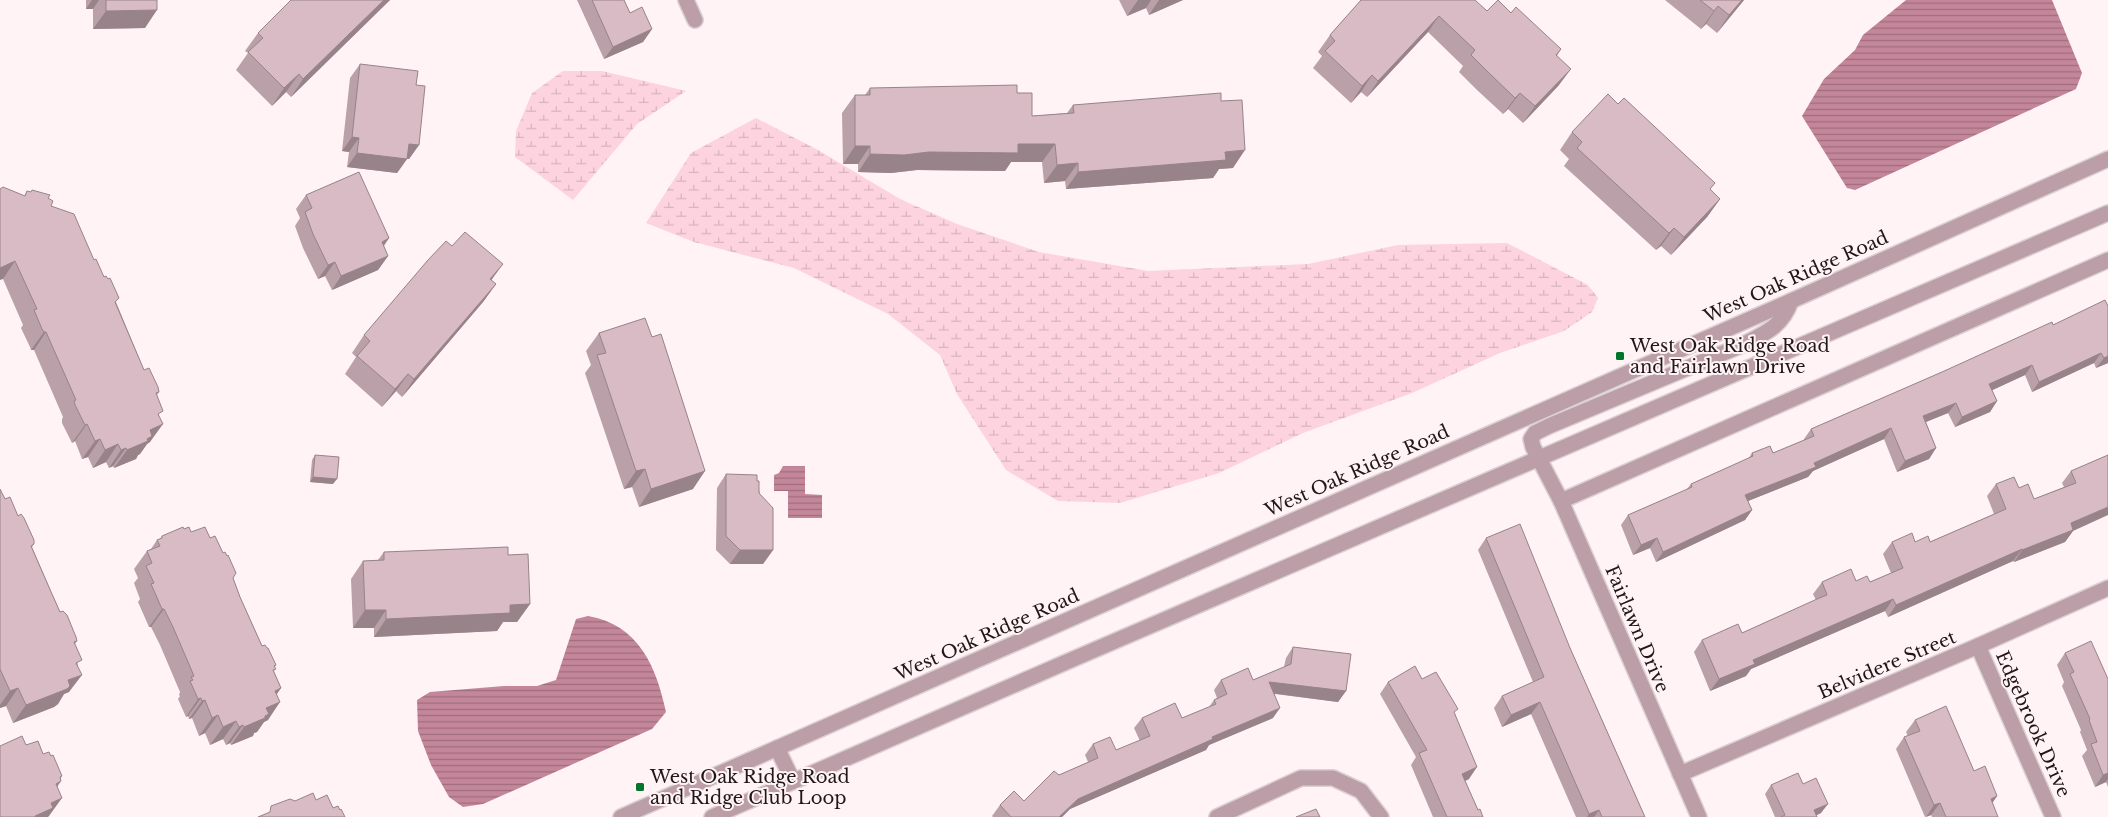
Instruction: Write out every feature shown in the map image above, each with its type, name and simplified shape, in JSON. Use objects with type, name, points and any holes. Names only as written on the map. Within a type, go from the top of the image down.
[{"type":"street","points":[[686,0],[695,20]]},
{"type":"street","name":"West Oak Ridge Road","points":[[621,817],[1791,301],[2108,159]]},
{"type":"street","points":[[712,817],[2108,213]]},
{"type":"street","points":[[1562,501],[2108,260]]},
{"type":"street","name":"Fairlawn Drive","points":[[1698,817],[1562,501],[1531,439],[1535,433],[1740,346],[1779,324],[1787,314],[1791,301]]},
{"type":"street","name":"Belvidere Street","points":[[1680,774],[2108,588]]},
{"type":"street","name":"Edgebrook Drive","points":[[1978,646],[2053,817]]},
{"type":"street","points":[[777,748],[793,781]]},
{"type":"street","points":[[1218,817],[1301,778],[1333,778],[1361,791],[1381,817]]},
{"type":"green space","points":[[563,71],[602,71],[686,91],[637,124],[573,200],[515,157],[516,131],[532,93]]},
{"type":"green space","points":[[756,118],[818,150],[900,199],[957,224],[1039,252],[1148,271],[1308,264],[1398,245],[1507,243],[1588,285],[1598,298],[1592,312],[1564,331],[1500,353],[1412,393],[1303,433],[1219,473],[1120,503],[1058,501],[1006,470],[957,394],[940,355],[888,314],[794,268],[694,242],[646,223],[691,153]]},
{"type":"shaded area","points":[[1906,0],[2052,0],[2082,73],[2076,89],[1855,190],[1847,188],[1802,116],[1824,79],[1855,50],[1863,35]]},
{"type":"shaded area","points":[[783,466],[805,466],[805,494],[822,495],[822,518],[788,518],[788,491],[774,491],[774,475],[779,473]]},
{"type":"shaded area","points":[[588,616],[606,621],[620,628],[642,650],[657,679],[666,712],[652,729],[483,804],[463,807],[449,797],[431,765],[418,731],[417,700],[430,692],[504,686],[537,686],[556,680],[576,619]]},
{"type":"building","points":[[106,0],[157,0],[157,10],[106,11]]},
{"type":"building","points":[[291,0],[384,0],[303,79],[299,74],[284,88],[248,52],[263,38],[258,33]]},
{"type":"building","points":[[592,0],[624,0],[630,13],[642,7],[652,29],[613,47]]},
{"type":"building","points":[[1361,0],[1475,0],[1487,11],[1498,0],[1511,13],[1516,7],[1561,49],[1556,55],[1571,69],[1535,106],[1520,93],[1515,98],[1471,55],[1475,50],[1439,16],[1378,81],[1372,75],[1362,86],[1325,51],[1335,41],[1330,35]]},
{"type":"building","points":[[1700,0],[1742,0],[1729,15],[1718,6],[1714,11]]},
{"type":"building","points":[[360,64],[418,71],[416,85],[425,86],[419,145],[409,144],[407,159],[357,153],[359,138],[352,137]]},
{"type":"building","points":[[1017,85],[1017,93],[1032,93],[1032,116],[1074,113],[1073,105],[1221,93],[1221,101],[1242,100],[1245,150],[1225,152],[1226,160],[1078,172],[1078,163],[1057,165],[1055,144],[1018,144],[1018,153],[929,152],[904,155],[870,154],[870,146],[855,146],[855,95],[870,95],[870,88]]},
{"type":"building","points":[[1608,94],[1618,104],[1624,98],[1715,183],[1710,189],[1720,199],[1684,237],[1674,228],[1669,233],[1577,148],[1582,142],[1572,132]]},
{"type":"building","points":[[359,172],[389,238],[382,242],[388,256],[341,276],[335,262],[328,265],[313,234],[305,212],[312,208],[306,195]]},
{"type":"building","points":[[3,187],[25,196],[27,191],[31,192],[32,190],[50,195],[48,198],[53,201],[51,206],[74,214],[94,260],[96,259],[104,277],[110,278],[119,298],[115,302],[144,370],[149,368],[158,387],[159,392],[156,393],[163,411],[158,414],[163,424],[150,430],[152,436],[147,439],[148,441],[127,450],[126,448],[121,450],[118,444],[105,450],[100,439],[95,441],[87,424],[85,425],[46,332],[42,329],[34,310],[37,309],[15,261],[0,268],[0,189]]},
{"type":"building","points":[[465,232],[503,264],[490,279],[496,284],[414,379],[408,374],[395,389],[357,356],[370,341],[364,335],[446,241],[452,246]]},
{"type":"building","points":[[2105,300],[2108,306],[2108,356],[2104,358],[2101,353],[2039,382],[2032,365],[1989,384],[1997,401],[1962,417],[1956,403],[1923,416],[1936,448],[1905,461],[1891,428],[1814,463],[1816,467],[1745,495],[1752,510],[1663,552],[1657,538],[1641,545],[1628,515],[1692,487],[1691,484],[1753,456],[1752,453],[1770,446],[1773,453],[1814,436],[1811,429],[2052,322],[2053,325]]},
{"type":"building","points":[[645,318],[652,337],[661,334],[705,471],[651,489],[645,469],[636,471],[597,355],[606,353],[599,333]]},
{"type":"building","points":[[315,455],[339,457],[337,479],[313,477]]},
{"type":"building","points":[[2108,455],[2108,507],[2071,523],[2073,530],[2022,549],[1896,605],[1893,599],[1753,660],[1755,664],[1719,679],[1702,640],[1738,624],[1742,633],[1827,595],[1822,582],[1851,569],[1856,581],[1867,576],[1870,582],[1903,568],[1892,542],[1912,533],[1915,542],[1928,536],[1930,542],[2006,509],[1996,484],[2014,477],[2019,488],[2028,484],[2034,499],[2076,483],[2071,471]]},
{"type":"building","points":[[726,474],[757,475],[759,493],[773,508],[773,550],[740,550],[726,536]]},
{"type":"building","points":[[0,489],[5,499],[10,497],[18,516],[21,514],[24,518],[34,540],[34,544],[31,546],[60,612],[63,611],[67,615],[76,637],[77,641],[74,642],[82,660],[76,663],[82,675],[68,680],[70,686],[67,689],[26,705],[18,688],[10,691],[0,669]]},
{"type":"building","points":[[1520,524],[1570,648],[1645,817],[1602,817],[1599,810],[1589,814],[1540,702],[1511,715],[1502,696],[1544,677],[1486,538]]},
{"type":"building","points":[[183,527],[184,529],[189,527],[191,532],[205,527],[210,538],[215,536],[223,553],[225,552],[228,555],[236,573],[233,578],[240,597],[262,646],[265,645],[268,648],[276,665],[274,666],[276,669],[273,670],[281,688],[275,691],[280,702],[266,708],[269,714],[265,718],[244,727],[243,725],[239,727],[236,721],[223,727],[218,715],[212,718],[205,700],[198,699],[190,681],[193,680],[191,677],[194,676],[173,627],[164,609],[162,609],[151,584],[154,583],[146,566],[152,563],[147,551],[160,546],[157,540],[162,538],[162,536]]},
{"type":"building","points":[[508,547],[508,555],[528,554],[530,604],[510,605],[510,613],[386,619],[386,610],[365,610],[363,561],[384,560],[384,552]]},
{"type":"building","points":[[2091,641],[2108,679],[2108,773],[2103,775],[2091,744],[2097,742],[2090,719],[2070,674],[2074,672],[2065,653]]},
{"type":"building","points":[[1293,647],[1351,654],[1346,691],[1269,682],[1280,708],[1078,799],[1059,817],[1011,817],[1000,805],[1014,791],[1024,801],[1054,771],[1059,775],[1098,758],[1093,744],[1110,737],[1116,750],[1150,736],[1142,718],[1175,703],[1182,718],[1216,704],[1214,700],[1227,694],[1221,680],[1248,668],[1253,680],[1291,664]]},
{"type":"building","points":[[1415,666],[1422,679],[1436,672],[1458,709],[1454,712],[1477,767],[1462,774],[1483,817],[1447,817],[1419,753],[1427,750],[1388,682]]},
{"type":"building","points":[[1946,706],[1974,771],[1985,766],[1997,796],[1991,799],[1998,817],[1946,817],[1940,803],[1934,805],[1904,737],[1920,731],[1915,720]]},
{"type":"building","points":[[22,736],[26,745],[38,741],[43,754],[49,752],[51,756],[53,755],[62,776],[60,777],[61,781],[56,784],[62,798],[51,803],[53,808],[35,817],[0,817],[0,746]]},
{"type":"building","points":[[1798,773],[1803,784],[1816,778],[1828,804],[1814,810],[1817,817],[1781,817],[1785,815],[1771,785]]},
{"type":"building","points":[[313,793],[316,800],[327,795],[333,808],[338,806],[345,817],[258,817],[270,812],[271,806],[290,799],[295,801]]},
{"type":"building","points":[[1316,809],[1320,817],[1296,817]]},
{"type":"place","name":"West Oak Ridge Road and Fairlawn Drive","points":[[1620,356]]},
{"type":"place","name":"West Oak Ridge Road and Ridge Club Loop","points":[[640,787]]}]
